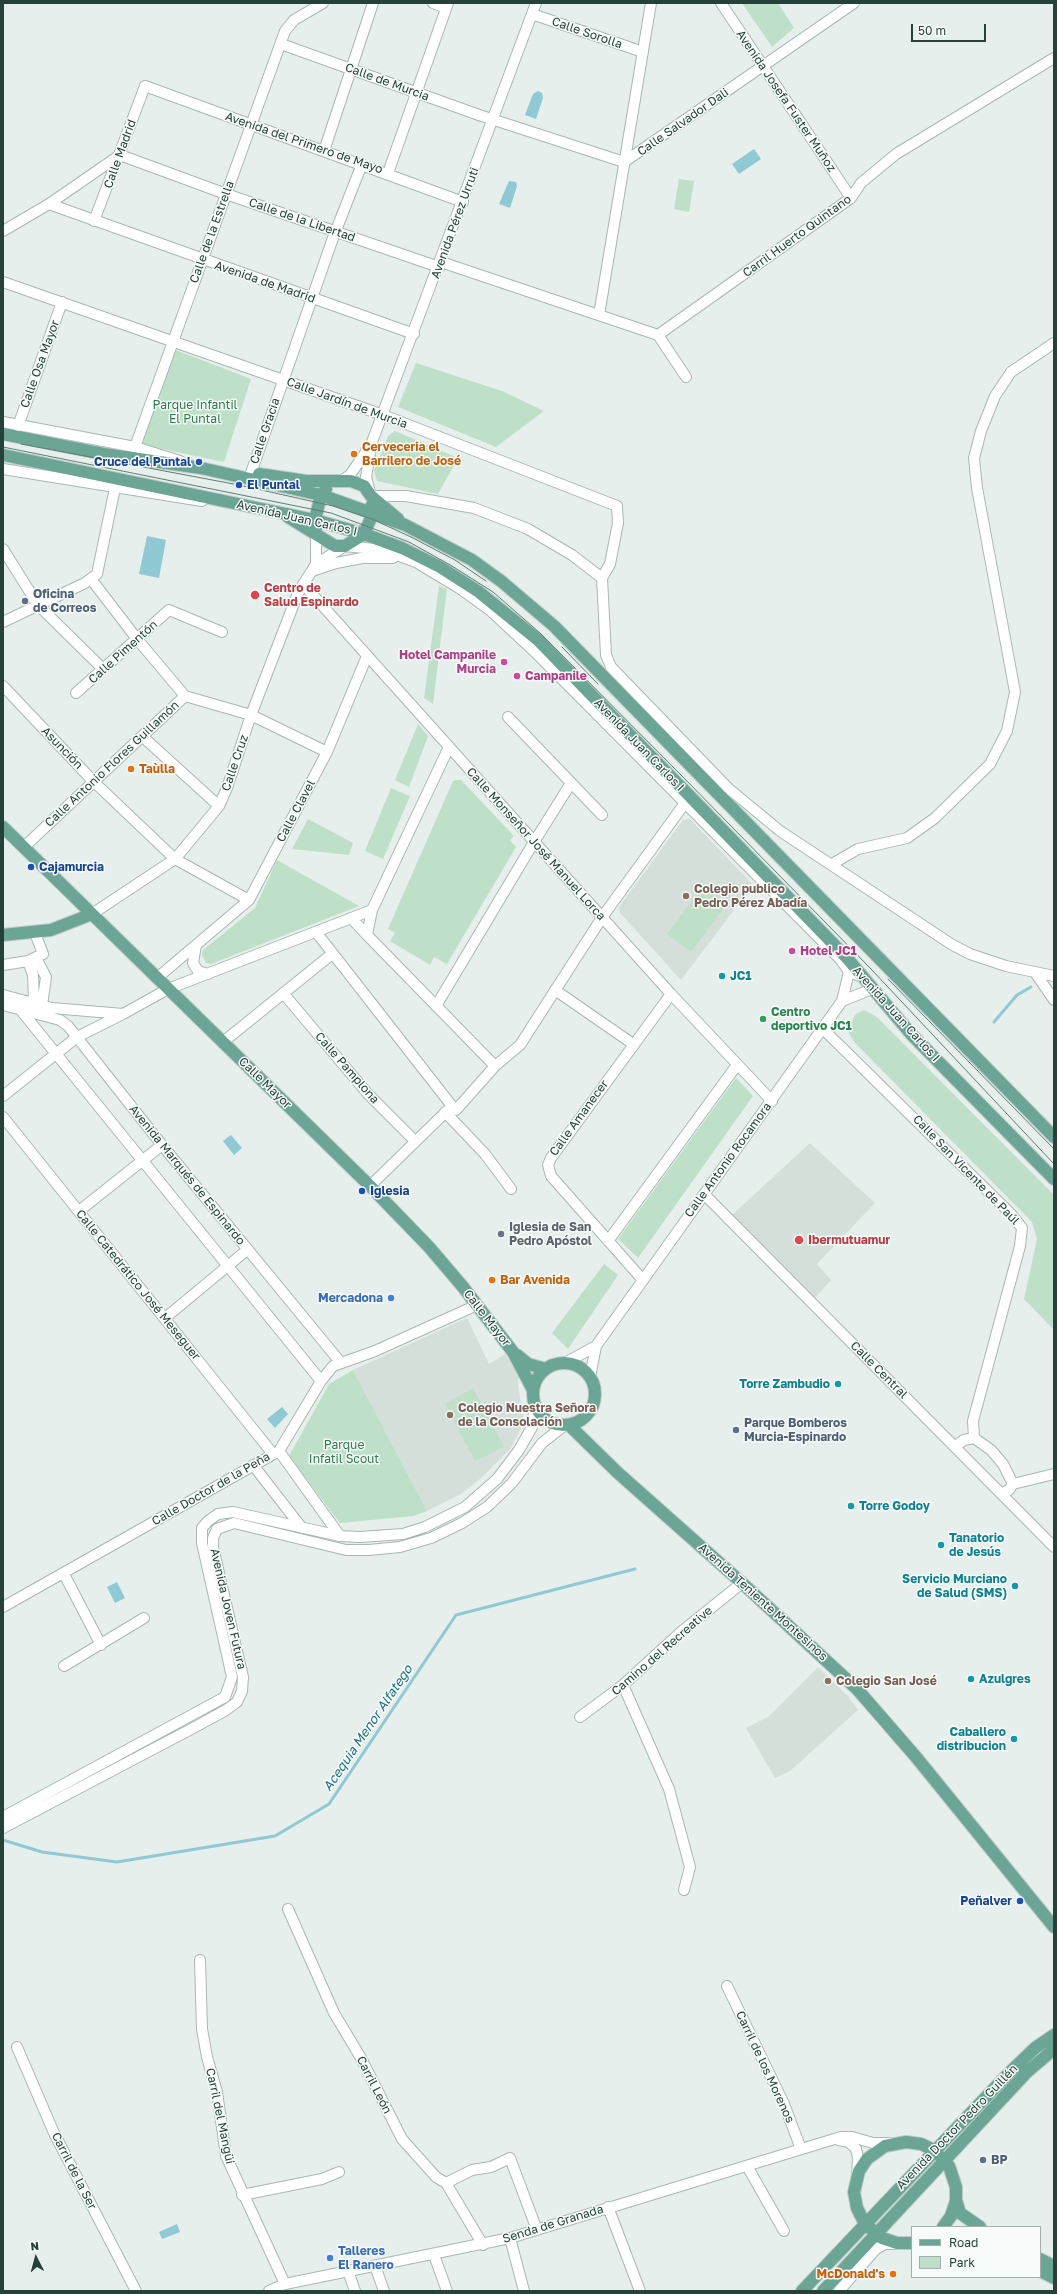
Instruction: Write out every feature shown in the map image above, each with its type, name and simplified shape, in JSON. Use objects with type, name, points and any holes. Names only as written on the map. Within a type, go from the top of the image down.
[{"type":"main road","name":"Avenida Juan Carlos I","points":[[3,434],[104,454],[201,468],[321,495],[405,525],[472,560],[501,581],[554,626],[1054,1137]]},
{"type":"main road","name":"Avenida Juan Carlos I","points":[[3,455],[315,520],[364,534],[402,548],[440,567],[479,592],[509,614],[538,640],[847,958],[855,974],[872,989],[911,1034],[1054,1179]]},
{"type":"main road","points":[[201,468],[251,472],[306,481],[351,481],[364,486],[371,496],[405,525]]},
{"type":"main road","points":[[316,535],[315,520],[321,495],[324,490],[341,481]]},
{"type":"main road","points":[[283,514],[335,546],[345,546],[364,534],[373,513],[371,496]]},
{"type":"main road","name":"Calle Mayor","points":[[3,827],[370,1186],[428,1247],[477,1305],[513,1352],[533,1390]]},
{"type":"main road","points":[[3,935],[35,933],[51,930],[92,914]]},
{"type":"main road","name":"Calle Mayor","points":[[513,1352],[528,1364],[546,1369]]},
{"type":"main road","points":[[565,1363],[579,1367],[590,1377],[594,1383],[595,1398],[594,1405],[585,1417],[567,1425],[550,1422],[538,1412],[535,1405],[533,1390],[537,1379],[546,1369],[565,1363]]},
{"type":"main road","name":"Avenida Teniente Montesinos","points":[[585,1417],[586,1429],[593,1448]]},
{"type":"main road","name":"Avenida Teniente Montesinos","points":[[567,1425],[652,1504],[742,1583],[857,1688],[894,1730],[1030,1895],[1054,1927]]},
{"type":"main road","name":"Avenida Teniente Montesinos","points":[[1030,1895],[1054,1914]]},
{"type":"main road","name":"Avenida Doctor Pedro Guillén","points":[[802,2291],[934,2150],[1020,2062],[1054,2035]]},
{"type":"main road","name":"Avenida Doctor Pedro Guillén","points":[[822,2291],[1036,2063],[1054,2049]]},
{"type":"main road","points":[[908,2243],[889,2241],[875,2234],[865,2224],[855,2200],[857,2177],[864,2164],[873,2154],[885,2146],[899,2142],[914,2142],[934,2150],[944,2160],[955,2179],[957,2208],[960,2213],[979,2226]]},
{"type":"main road","points":[[944,2226],[954,2209],[956,2194]]},
{"type":"main road","points":[[1041,2260],[1054,2266]]},
{"type":"main road","points":[[1041,2272],[1054,2278]]},
{"type":"street","name":"Calle de la Estrella","points":[[135,447],[285,31],[294,20],[324,3]]},
{"type":"street","points":[[324,151],[373,3]]},
{"type":"street","points":[[388,173],[447,5],[433,3]]},
{"type":"street","name":"Avenida Pérez Urruti","points":[[372,442],[494,120],[536,3]]},
{"type":"street","points":[[599,315],[651,3]]},
{"type":"street","name":"Avenida Josefa Fuster Muñoz","points":[[721,3],[851,198]]},
{"type":"street","name":"Calle Salvador Dali","points":[[494,120],[624,162],[854,3]]},
{"type":"street","name":"Calle Sorolla","points":[[532,14],[643,52]]},
{"type":"street","name":"Calle de Murcia","points":[[281,44],[494,120]]},
{"type":"street","name":"Carril Huerto Quintano","points":[[658,335],[851,198],[861,182],[896,154],[1054,58]]},
{"type":"street","name":"Avenida del Primero de Mayo","points":[[145,86],[388,173],[463,202]]},
{"type":"street","name":"Calle Madrid","points":[[94,221],[145,86]]},
{"type":"street","points":[[3,231],[49,204],[120,155]]},
{"type":"street","name":"Calle de la Libertad","points":[[120,155],[226,194],[336,231],[658,335]]},
{"type":"street","name":"Calle Gracia","points":[[251,472],[336,231],[362,164]]},
{"type":"street","name":"Avenida de Madrid","points":[[49,204],[202,260],[414,334]]},
{"type":"street","name":"Calle Jardín de Murcia","points":[[3,282],[383,415],[617,506],[618,523],[610,564],[602,578],[606,655],[611,667],[728,788],[780,831],[951,944],[986,960],[1036,974],[1054,976]]},
{"type":"street","name":"Calle Osa Mayor","points":[[18,426],[62,302]]},
{"type":"street","points":[[658,335],[686,377]]},
{"type":"street","points":[[832,864],[858,849],[907,838],[935,818],[990,764],[1007,731],[1015,692],[976,488],[974,458],[981,431],[995,396],[1011,372],[1054,343]]},
{"type":"street","points":[[3,422],[135,447],[201,468]]},
{"type":"street","points":[[341,481],[350,474],[372,442]]},
{"type":"street","points":[[372,442],[366,477],[371,496],[406,496],[474,508],[528,529],[572,555],[602,578]]},
{"type":"street","points":[[3,469],[189,500],[227,502]]},
{"type":"street","points":[[3,622],[91,579],[97,574],[115,488]]},
{"type":"street","points":[[316,535],[316,564]]},
{"type":"street","points":[[316,564],[345,546],[383,550],[416,562],[459,588],[509,626],[855,974],[842,1001]]},
{"type":"street","points":[[3,549],[38,605],[103,669]]},
{"type":"street","points":[[310,573],[321,567],[362,558],[387,557],[416,562]]},
{"type":"street","name":"Calle Cruz","points":[[92,914],[175,859],[219,806],[227,788],[252,715],[298,593],[316,564]]},
{"type":"street","points":[[91,579],[137,639],[185,696]]},
{"type":"street","name":"Calle Monseñor José Manuel Lorca","points":[[303,584],[534,842],[603,916],[671,994],[772,1101]]},
{"type":"street","name":"Calle Pimentón","points":[[76,693],[169,610],[222,632]]},
{"type":"street","name":"Calle Clavel","points":[[157,978],[249,900],[327,752],[367,656]]},
{"type":"street","name":"Asunción","points":[[3,686],[93,781],[175,859],[249,900]]},
{"type":"street","name":"Calle Antonio Flores Guillamón","points":[[24,847],[185,696],[252,715],[327,752]]},
{"type":"street","points":[[508,717],[602,815]]},
{"type":"street","points":[[143,737],[219,806]]},
{"type":"street","points":[[366,935],[372,910],[449,747]]},
{"type":"street","points":[[436,1006],[571,783]]},
{"type":"street","points":[[449,1109],[456,1110],[495,1066],[520,1045],[603,916],[685,803]]},
{"type":"street","points":[[3,1096],[77,1038],[168,989],[372,910]]},
{"type":"street","points":[[351,918],[495,1066]]},
{"type":"street","points":[[316,932],[511,1189]]},
{"type":"street","points":[[3,965],[32,960],[43,954],[35,933]]},
{"type":"street","points":[[196,946],[193,963],[198,971],[208,974]]},
{"type":"street","points":[[223,1042],[332,954]]},
{"type":"street","points":[[32,960],[46,977],[38,1004]]},
{"type":"street","points":[[1036,974],[1054,1000]]},
{"type":"street","points":[[842,1001],[872,989]]},
{"type":"street","points":[[555,990],[633,1044]]},
{"type":"street","name":"Calle Pamplona","points":[[283,993],[368,1094],[415,1141]]},
{"type":"street","name":"Calle Amanecer","points":[[608,1242],[551,1176],[548,1165],[551,1158],[633,1044],[671,994]]},
{"type":"street","points":[[3,995],[38,1004],[85,1012],[123,1014]]},
{"type":"street","name":"Calle Antonio Rocamora","points":[[590,1377],[596,1346],[642,1279],[772,1101],[842,1001]]},
{"type":"street","name":"Avenida Marqués de Espinardo","points":[[3,1005],[60,1020],[77,1038],[247,1250],[341,1363]]},
{"type":"street","name":"Avenida Marqués de Espinardo","points":[[19,1008],[321,1381]]},
{"type":"street","name":"Calle San Vicente de Paúl","points":[[823,1029],[1006,1208],[1022,1228],[1020,1246],[973,1421],[974,1438]]},
{"type":"street","points":[[642,1279],[608,1242],[737,1065]]},
{"type":"street","points":[[370,1186],[449,1109]]},
{"type":"street","name":"Calle Catedrático José Meseguer","points":[[3,1117],[165,1318],[276,1452],[340,1536]]},
{"type":"street","points":[[78,1211],[162,1145]]},
{"type":"street","name":"Calle Central","points":[[704,1194],[1054,1547]]},
{"type":"street","points":[[165,1318],[247,1250]]},
{"type":"street","name":"Calle Doctor de la Peña","points":[[3,1607],[64,1574],[276,1452],[328,1371],[341,1363],[375,1351],[477,1305]]},
{"type":"street","name":"Calle Antonio Rocamora","points":[[565,1363],[596,1346]]},
{"type":"street","name":"Avenida Joven Futura","points":[[3,1817],[225,1697],[232,1677],[202,1543],[202,1528],[208,1521],[218,1514],[233,1512],[340,1536],[360,1537],[403,1534],[425,1527],[465,1506],[497,1478],[519,1450],[532,1427],[535,1405]]},
{"type":"street","name":"Avenida Joven Futura","points":[[3,1828],[197,1726],[237,1702],[242,1691],[243,1677],[213,1547],[213,1538],[216,1529],[234,1523],[346,1550],[369,1550],[400,1546],[431,1538],[462,1523],[487,1507],[512,1483],[542,1443],[567,1425]]},
{"type":"street","points":[[955,1446],[964,1440],[974,1438],[995,1455],[1003,1464],[1013,1484]]},
{"type":"street","points":[[253,1465],[302,1528]]},
{"type":"street","points":[[1002,1493],[1009,1490],[1013,1484],[1054,1474]]},
{"type":"street","points":[[64,1574],[101,1645]]},
{"type":"street","name":"Camino del Recreative","points":[[580,1717],[623,1685],[681,1632],[742,1583]]},
{"type":"street","points":[[64,1666],[144,1618]]},
{"type":"street","points":[[623,1685],[668,1789],[690,1867],[684,1890]]},
{"type":"street","name":"Carril León","points":[[288,1909],[334,2014],[361,2058],[402,2139],[436,2177],[446,2182],[483,2245]]},
{"type":"street","name":"Carril del Mangüi","points":[[200,1960],[202,2029],[206,2057],[217,2092],[226,2156],[242,2195],[286,2284]]},
{"type":"street","name":"Carril de los Morenos","points":[[727,1986],[784,2104],[801,2149]]},
{"type":"street","name":"Carril de la Ser","points":[[17,2048],[54,2133],[136,2291]]},
{"type":"street","name":"Senda de Granada","points":[[269,2291],[286,2284],[483,2245],[510,2238],[834,2139],[852,2137],[873,2143],[899,2142]]},
{"type":"street","points":[[834,2139],[849,2142],[856,2149],[858,2158],[857,2177]]},
{"type":"street","points":[[446,2182],[472,2170],[491,2167],[510,2158],[537,2230]]},
{"type":"street","points":[[747,2166],[784,2231]]},
{"type":"street","points":[[242,2195],[322,2179],[339,2172]]},
{"type":"street","points":[[608,2207],[640,2291]]},
{"type":"street","points":[[510,2238],[524,2291]]},
{"type":"street","points":[[839,2291],[879,2246],[885,2244],[908,2243]]},
{"type":"street","points":[[434,2255],[447,2291]]},
{"type":"street","points":[[375,2266],[384,2291]]},
{"type":"street","points":[[348,2271],[355,2291]]},
{"type":"shaded area","name":"Colegio publico Pedro Pérez Abadía","points":[[690,819],[753,885],[681,980],[620,913],[619,907],[683,820]]},
{"type":"shaded area","name":"Ibermutuamur","points":[[810,1143],[875,1203],[817,1264],[831,1280],[815,1298],[732,1215]]},
{"type":"shaded area","name":"Colegio Nuestra Señora de la Consolación","points":[[467,1318],[489,1364],[505,1354],[519,1374],[518,1385],[524,1422],[511,1448],[481,1478],[461,1494],[427,1511],[353,1370]]},
{"type":"shaded area","points":[[818,1667],[847,1695],[858,1710],[790,1771],[775,1778],[746,1728],[768,1717]]},
{"type":"green space","points":[[742,3],[778,3],[794,28],[772,47]]},
{"type":"green space","points":[[679,179],[694,181],[689,212],[674,209]]},
{"type":"green space","name":"Parque Infantil El Puntal","points":[[173,349],[251,379],[224,462],[138,444]]},
{"type":"green space","points":[[416,363],[502,391],[544,411],[496,447],[398,407]]},
{"type":"green space","points":[[395,431],[458,458],[438,494],[377,481],[374,471],[388,436]]},
{"type":"green space","points":[[439,586],[447,589],[433,704],[424,698]]},
{"type":"green space","points":[[418,724],[428,736],[409,787],[395,780]]},
{"type":"green space","points":[[461,780],[514,836],[510,840],[516,847],[447,964],[434,957],[430,965],[390,941],[395,933],[388,929],[453,781]]},
{"type":"green space","points":[[391,788],[410,796],[383,859],[365,851]]},
{"type":"green space","points":[[308,819],[353,843],[349,855],[292,849]]},
{"type":"green space","points":[[277,860],[359,906],[211,964],[206,963],[202,955],[203,950],[255,908]]},
{"type":"green space","points":[[703,886],[727,904],[691,952],[667,934]]},
{"type":"green space","points":[[864,1010],[877,1017],[1054,1195],[1054,1330],[1024,1299],[1037,1239],[1032,1222],[855,1043],[849,1034],[848,1027],[856,1014]]},
{"type":"green space","points":[[736,1078],[753,1096],[638,1258],[618,1239]]},
{"type":"green space","points":[[604,1264],[618,1275],[568,1349],[552,1333]]},
{"type":"green space","name":"Parque Infatil Scout","points":[[353,1370],[427,1511],[413,1516],[340,1523],[289,1456],[329,1384]]},
{"type":"green space","points":[[473,1388],[504,1447],[475,1461],[445,1404]]},
{"type":"water","points":[[538,91],[542,93],[543,98],[536,119],[525,115],[533,94]]},
{"type":"water","points":[[754,149],[761,159],[739,174],[732,164]]},
{"type":"water","points":[[509,181],[516,182],[517,186],[510,208],[499,204]]},
{"type":"water","points":[[147,536],[166,540],[159,578],[139,574]]},
{"type":"water","points":[[231,1135],[242,1148],[234,1155],[223,1141]]},
{"type":"water","points":[[282,1407],[288,1414],[275,1428],[267,1419]]},
{"type":"water","points":[[117,1582],[125,1598],[115,1603],[107,1587]]},
{"type":"water","points":[[177,2224],[180,2232],[162,2239],[159,2232]]},
{"type":"waterway","name":"Acequia Menor Alfatego","points":[[994,1022],[1017,995],[1031,987]]},
{"type":"waterway","name":"Acequia Menor Alfatego","points":[[3,1840],[42,1852],[117,1862],[275,1836],[329,1804],[456,1615],[635,1569]]},
{"type":"tram line","points":[[21,444],[239,485],[333,506],[372,519],[411,537],[455,560],[486,581]]},
{"type":"tram line","points":[[3,447],[331,513],[409,542],[452,566],[493,592],[540,633],[682,776],[871,969],[1054,1164]]},
{"type":"tram line","points":[[562,647],[598,684]]},
{"type":"tram line","points":[[888,979],[1054,1149]]},
{"type":"place","name":"Cerveceria el Barrilero de José","points":[[354,454]]},
{"type":"place","name":"Cruce del Puntal","points":[[199,462]]},
{"type":"place","name":"El Puntal","points":[[239,485]]},
{"type":"place","name":"Centro de Salud Espinardo","points":[[255,595]]},
{"type":"place","name":"Oficina de Correos","points":[[25,601]]},
{"type":"place","name":"Hotel Campanile Murcia","points":[[504,662]]},
{"type":"place","name":"Campanile","points":[[517,676]]},
{"type":"place","name":"Taùlla","points":[[131,769]]},
{"type":"place","name":"Cajamurcia","points":[[31,867]]},
{"type":"place","name":"Colegio publico Pedro Pérez Abadía","points":[[686,896]]},
{"type":"place","name":"Hotel JC1","points":[[792,951]]},
{"type":"place","name":"JC1","points":[[722,976]]},
{"type":"place","name":"Centro deportivo JC1","points":[[763,1019]]},
{"type":"place","name":"Iglesia","points":[[362,1191]]},
{"type":"place","name":"Iglesia de San Pedro Apóstol","points":[[501,1234]]},
{"type":"place","name":"Ibermutuamur","points":[[799,1240]]},
{"type":"place","name":"Bar Avenida","points":[[492,1280]]},
{"type":"place","name":"Mercadona","points":[[391,1298]]},
{"type":"place","name":"Torre Zambudio","points":[[838,1384]]},
{"type":"place","name":"Colegio Nuestra Señora de la Consolación","points":[[450,1415]]},
{"type":"place","name":"Parque Bomberos Murcia-Espinardo","points":[[736,1430]]},
{"type":"place","name":"Torre Godoy","points":[[851,1506]]},
{"type":"place","name":"Tanatorio de Jesús","points":[[941,1545]]},
{"type":"place","name":"Servicio Murciano de Salud (SMS)","points":[[1015,1586]]},
{"type":"place","name":"Azulgres","points":[[971,1679]]},
{"type":"place","name":"Colegio San José","points":[[828,1681]]},
{"type":"place","name":"Caballero distribucion","points":[[1014,1739]]},
{"type":"place","name":"Peñalver","points":[[1020,1901]]},
{"type":"place","name":"BP","points":[[983,2160]]},
{"type":"place","name":"Talleres El Ranero","points":[[330,2258]]},
{"type":"place","name":"McDonald's","points":[[893,2274]]}]
